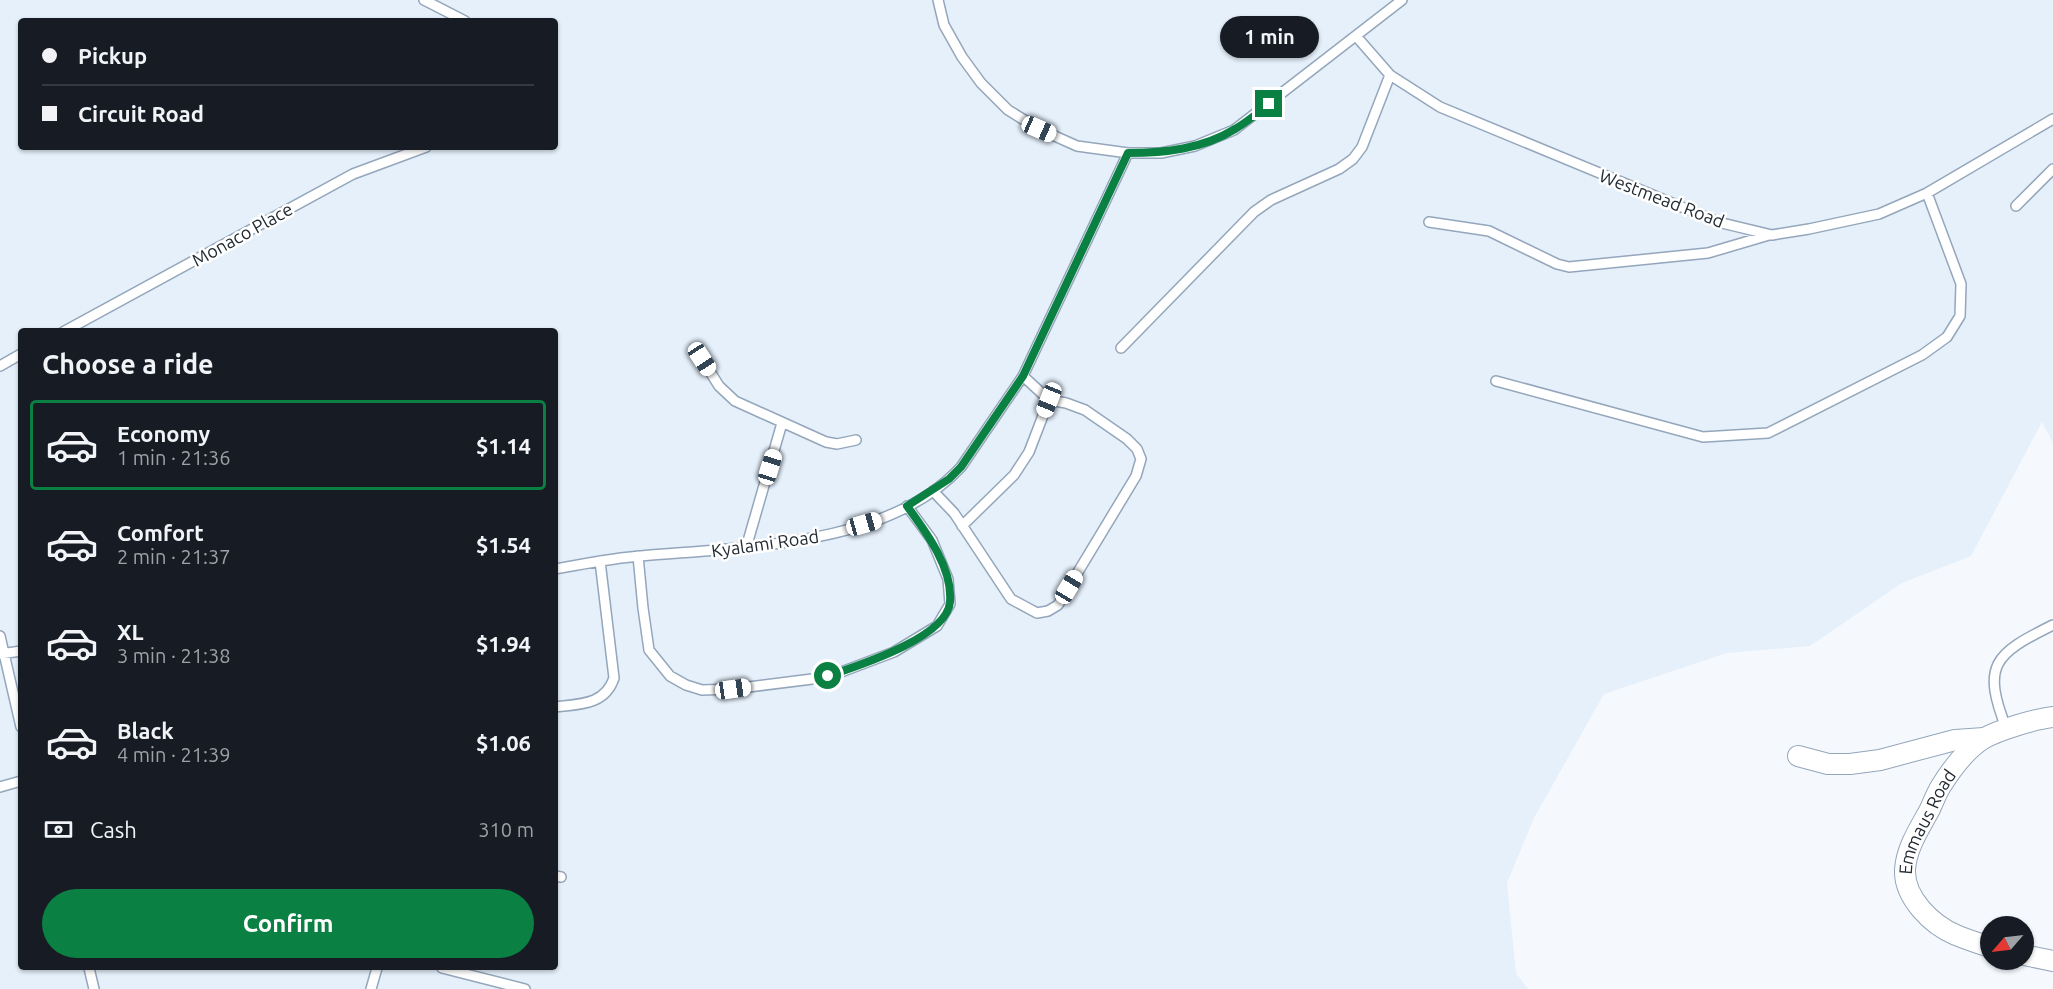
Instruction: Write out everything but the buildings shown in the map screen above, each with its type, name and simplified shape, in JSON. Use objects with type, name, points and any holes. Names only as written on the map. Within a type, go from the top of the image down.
[{"type":"street","name":"Emmaus Road","points":[[1798,756],[1828,764],[1880,760],[1954,740],[1984,738],[2053,717]]},
{"type":"street","name":"Emmaus Road","points":[[1980,943],[1954,934],[1924,914],[1911,895],[1905,870],[1915,837],[1940,787],[1965,755],[1984,738]]},
{"type":"street","points":[[2034,957],[2053,961]]},
{"type":"lane","points":[[424,0],[459,18]]},
{"type":"lane","points":[[938,0],[944,25],[962,57],[981,83],[1008,110],[1039,129],[1077,146],[1128,153],[1161,153],[1195,146],[1234,130],[1402,0]]},
{"type":"lane","name":"Westmead Road","points":[[1356,36],[1390,75],[1440,107],[1718,222],[1772,235],[1879,214],[1927,193],[2053,119]]},
{"type":"lane","points":[[1121,348],[1254,212],[1271,200],[1339,169],[1353,159],[1362,147],[1390,75]]},
{"type":"lane","name":"Monaco Place","points":[[70,328],[353,174],[418,150]]},
{"type":"lane","name":"Kyalami Road","points":[[558,568],[638,556],[746,548],[808,540],[883,518],[933,491],[961,467],[1023,376],[1128,153]]},
{"type":"lane","points":[[2016,206],[2053,169]]},
{"type":"lane","points":[[1496,381],[1703,437],[1768,433],[1922,355],[1947,337],[1960,316],[1961,284],[1927,193]]},
{"type":"lane","points":[[1430,222],[1489,231],[1557,264],[1569,267],[1708,253],[1772,235]]},
{"type":"lane","points":[[0,366],[18,356]]},
{"type":"lane","points":[[702,359],[719,386],[735,401],[826,442],[837,444],[856,440]]},
{"type":"lane","points":[[933,491],[954,513],[1011,599],[1037,613],[1048,611],[1058,605],[1136,476],[1141,459],[1137,449],[1127,439],[1085,410],[1049,400],[1023,376]]},
{"type":"lane","points":[[962,526],[1014,475],[1029,452],[1049,400]]},
{"type":"lane","points":[[746,548],[782,423]]},
{"type":"lane","points":[[638,556],[650,650],[670,676],[686,685],[702,690],[733,689],[828,676],[894,652],[937,626],[950,604],[948,579],[932,540],[907,506]]},
{"type":"lane","points":[[558,706],[595,700],[606,694],[614,678],[600,561]]},
{"type":"lane","points":[[2007,730],[1993,688],[1994,676],[2000,660],[2010,649],[2053,625]]},
{"type":"lane","points":[[0,636],[18,715]]},
{"type":"lane","points":[[3,653],[18,651]]},
{"type":"lane","points":[[0,788],[18,782]]},
{"type":"lane","points":[[89,970],[94,989]]},
{"type":"lane","points":[[371,989],[376,970]]},
{"type":"lane","points":[[460,970],[525,989]]},
{"type":"shaded area","points":[[0,0],[2053,0],[2053,443],[2042,422],[1971,556],[1902,583],[1810,646],[1727,653],[1604,694],[1534,818],[1507,883],[1516,973],[1528,989],[0,989]]},
{"type":"route","points":[[828,676],[894,652],[937,626],[950,604],[948,579],[932,540],[907,506],[933,491],[961,467],[1023,376],[1128,153],[1161,153],[1195,146],[1234,130],[1269,104]]}]
